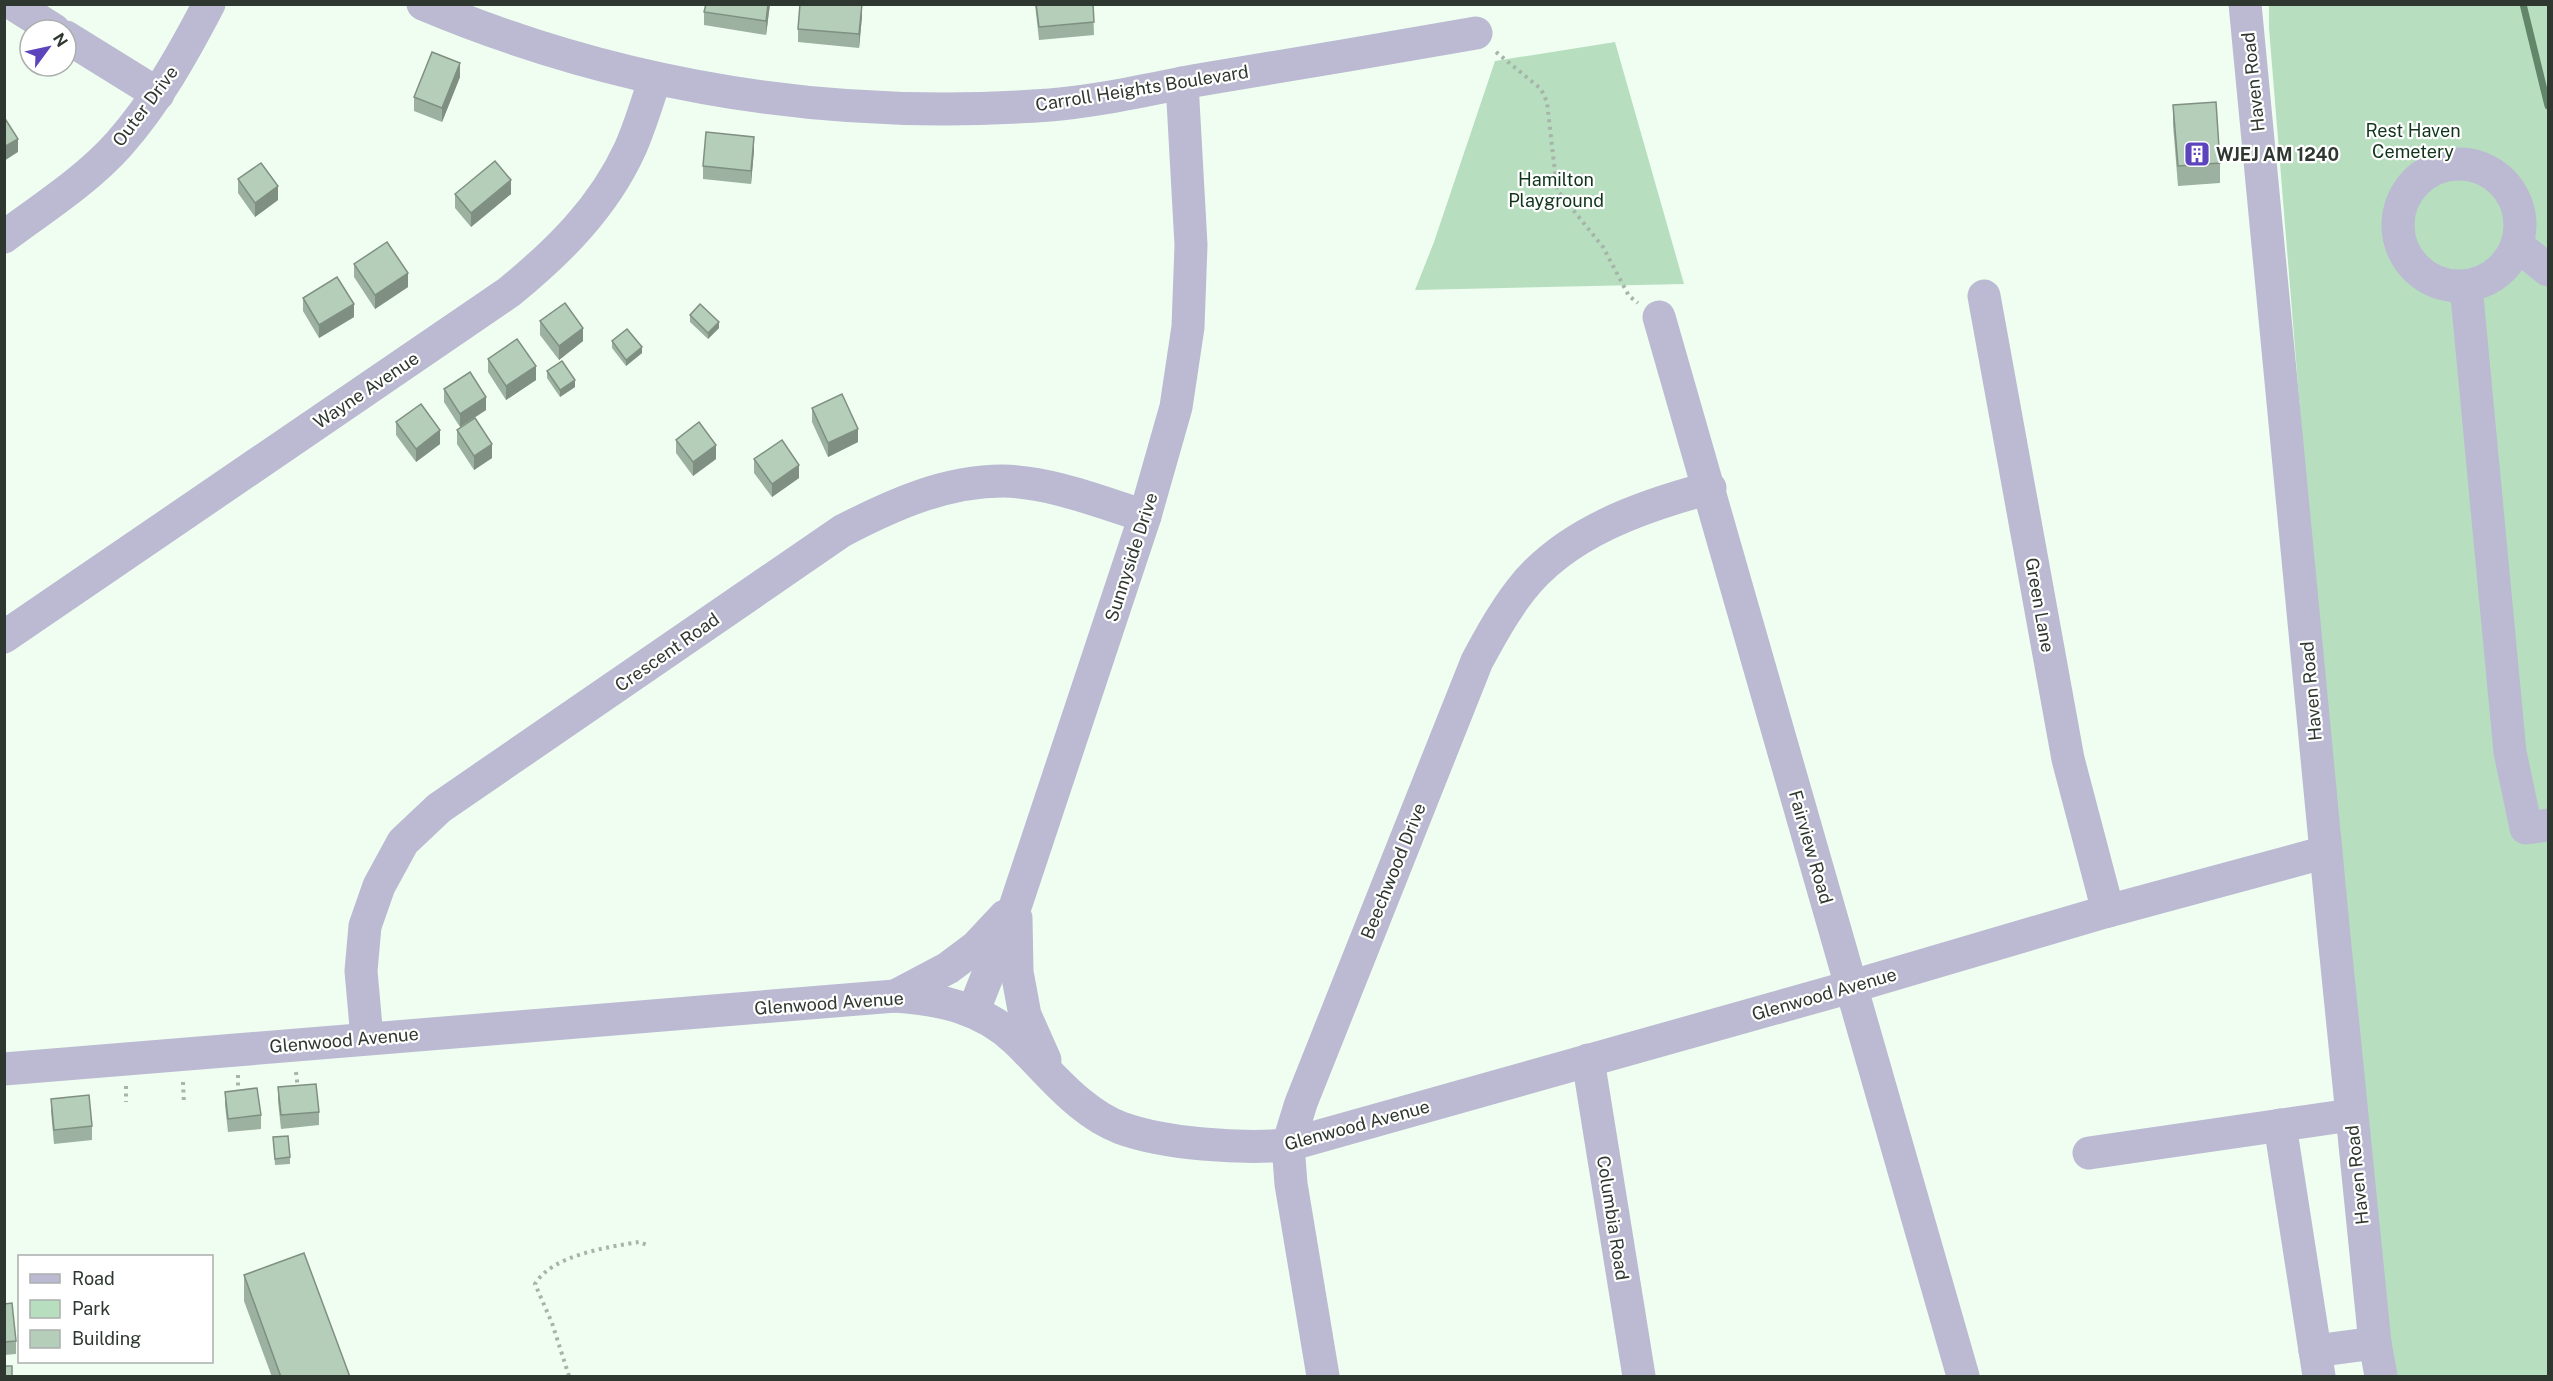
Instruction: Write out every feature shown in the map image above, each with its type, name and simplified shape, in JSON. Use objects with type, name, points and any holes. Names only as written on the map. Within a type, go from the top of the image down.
[{"type":"street","points":[[13,4],[35,18]]},
{"type":"street","name":"Outer Drive","points":[[4,237],[82,178],[118,145],[158,94],[209,4]]},
{"type":"street","name":"Carroll Heights Boulevard","points":[[423,4],[476,27],[575,58],[654,79],[743,96],[833,105],[952,109],[1053,104],[1476,33]]},
{"type":"street","name":"Haven Road","points":[[2245,4],[2351,1115],[2375,1342],[2381,1377]]},
{"type":"street","points":[[78,44],[158,94]]},
{"type":"street","name":"Wayne Avenue","points":[[4,637],[509,292],[551,258],[609,189],[631,147],[654,79]]},
{"type":"street","name":"Sunnyside Drive","points":[[973,1012],[1016,904],[1145,516],[1176,407],[1188,327],[1191,245],[1182,83]]},
{"type":"street","points":[[2450,164],[2471,164],[2490,172],[2506,186],[2517,204],[2521,224],[2517,245],[2506,265],[2488,279],[2466,286],[2446,284],[2426,276],[2411,262],[2401,243],[2398,222],[2403,202],[2414,184],[2430,171],[2450,164]]},
{"type":"street","points":[[2517,245],[2548,270]]},
{"type":"street","points":[[2466,286],[2510,752],[2526,828],[2548,825]]},
{"type":"street","name":"Green Lane","points":[[1984,296],[2068,759],[2108,911]]},
{"type":"street","name":"Fairview Road","points":[[1659,317],[1710,488],[1850,987],[1963,1377]]},
{"type":"street","name":"Crescent Road","points":[[367,1038],[362,971],[365,926],[379,886],[403,842],[439,808],[842,531],[892,505],[941,489],[1003,481],[1052,488],[1145,516]]},
{"type":"street","name":"Beechwood Drive","points":[[1323,1377],[1292,1184],[1288,1145],[1300,1103],[1473,672],[1496,626],[1521,589],[1553,559],[1584,536],[1663,500],[1710,488]]},
{"type":"street","name":"Glenwood Avenue","points":[[4,1069],[895,996],[933,999],[973,1012],[1014,1038],[1081,1104],[1119,1127],[1158,1137],[1252,1148],[1288,1145],[1850,987],[2108,911],[2326,852]]},
{"type":"street","points":[[895,996],[948,968],[976,947],[1016,904]]},
{"type":"street","points":[[1016,904],[1017,972],[1025,1015],[1052,1077]]},
{"type":"street","name":"Columbia Road","points":[[1588,1060],[1639,1377]]},
{"type":"street","points":[[2089,1153],[2351,1115]]},
{"type":"street","points":[[2280,1125],[2317,1364],[2375,1342]]},
{"type":"path","points":[[1476,33],[1541,89],[1547,102],[1557,190],[1603,247],[1629,296],[1659,317]]},
{"type":"path","points":[[295,1063],[298,1090]]},
{"type":"path","points":[[238,1068],[238,1097]]},
{"type":"path","points":[[182,1072],[184,1104]]},
{"type":"path","points":[[126,1079],[126,1102]]},
{"type":"path","points":[[569,1377],[552,1323],[535,1284],[551,1266],[580,1255],[639,1242],[647,1245]]},
{"type":"green space","name":"Rest Haven Cemetery","points":[[2269,5],[2548,5],[2548,1376],[2395,1376],[2389,1341],[2310,533]]},
{"type":"green space","name":"Hamilton Playground","points":[[1615,42],[1684,284],[1415,290],[1434,242],[1495,61]]},
{"type":"building","points":[[706,4],[768,4],[766,21],[704,12]]},
{"type":"building","points":[[800,4],[862,4],[859,34],[798,29]]},
{"type":"building","points":[[1036,4],[1093,4],[1094,22],[1039,27]]},
{"type":"building","points":[[432,52],[460,63],[442,108],[414,97]]},
{"type":"building","name":"WJEJ AM 1240","points":[[2216,102],[2220,163],[2178,166],[2173,105]]},
{"type":"building","points":[[4,117],[18,139],[4,147]]},
{"type":"building","points":[[706,132],[754,137],[751,171],[703,166]]},
{"type":"building","points":[[495,161],[511,180],[471,213],[455,194]]},
{"type":"building","points":[[261,163],[278,186],[255,203],[238,179]]},
{"type":"building","points":[[387,242],[408,273],[375,295],[354,264]]},
{"type":"building","points":[[337,277],[354,304],[319,325],[303,298]]},
{"type":"building","points":[[565,303],[583,328],[559,346],[540,321]]},
{"type":"building","points":[[700,304],[719,322],[708,333],[690,315]]},
{"type":"building","points":[[627,329],[642,347],[626,360],[612,341]]},
{"type":"building","points":[[517,339],[536,366],[506,386],[488,359]]},
{"type":"building","points":[[562,361],[575,380],[560,390],[547,371]]},
{"type":"building","points":[[470,372],[486,397],[460,414],[444,389]]},
{"type":"building","points":[[842,394],[858,429],[828,443],[812,408]]},
{"type":"building","points":[[421,404],[440,430],[416,449],[396,422]]},
{"type":"building","points":[[475,418],[492,444],[474,456],[457,430]]},
{"type":"building","points":[[699,422],[716,445],[693,462],[676,440]]},
{"type":"building","points":[[782,440],[799,465],[772,484],[754,459]]},
{"type":"building","points":[[316,1084],[319,1112],[281,1115],[278,1087]]},
{"type":"building","points":[[257,1088],[261,1115],[228,1119],[225,1092]]},
{"type":"building","points":[[89,1095],[92,1126],[54,1130],[51,1099]]},
{"type":"building","points":[[288,1136],[290,1157],[275,1159],[273,1137]]},
{"type":"building","points":[[304,1253],[350,1377],[281,1377],[244,1275]]},
{"type":"building","points":[[12,1303],[16,1341],[4,1342],[4,1304]]},
{"type":"building","points":[[4,1366],[12,1366],[12,1377],[4,1377]]},
{"type":"waterway","points":[[2523,4],[2548,106]]},
{"type":"place","name":"WJEJ AM 1240","points":[[2197,154]]}]
